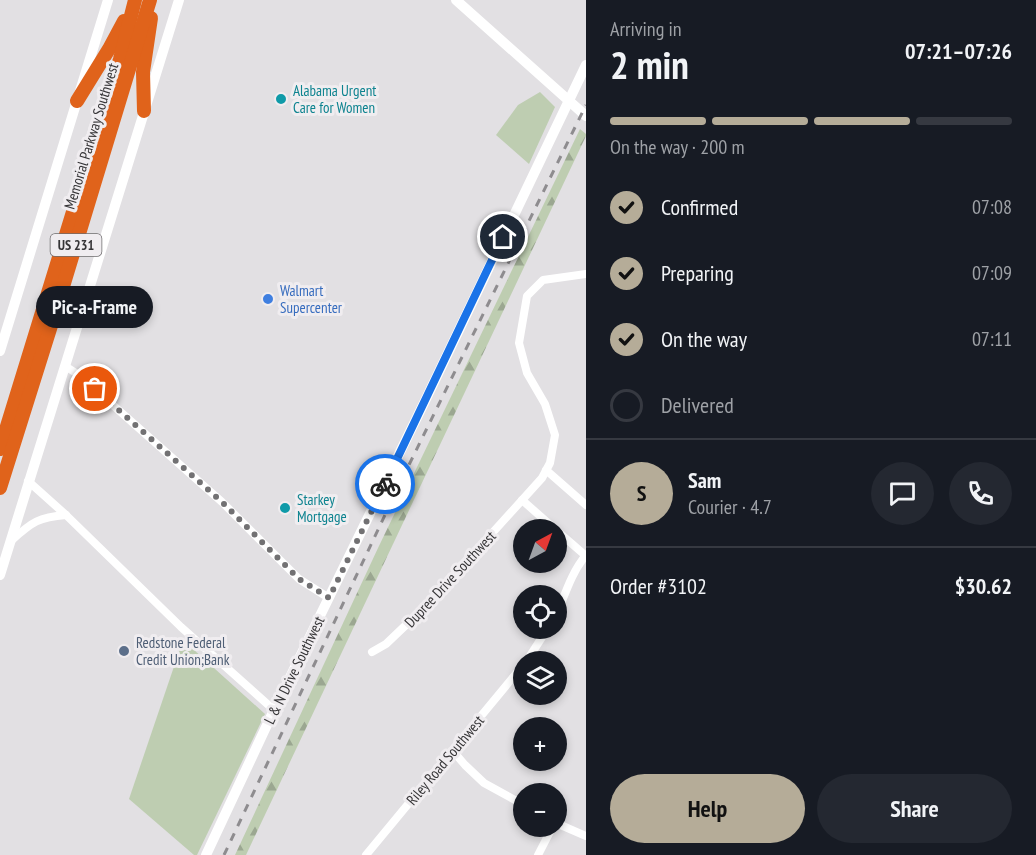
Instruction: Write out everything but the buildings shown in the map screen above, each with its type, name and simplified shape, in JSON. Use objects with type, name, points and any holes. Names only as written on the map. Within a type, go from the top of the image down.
[{"type":"highway","points":[[76,101],[109,49],[134,0]]},
{"type":"highway","name":"Memorial Parkway Southwest","points":[[0,449],[120,59],[134,0]]},
{"type":"highway","points":[[144,111],[143,72],[152,0]]},
{"type":"highway","name":"Memorial Parkway Southwest","points":[[0,488],[152,0]]},
{"type":"street","points":[[0,351],[108,0]]},
{"type":"street","points":[[0,575],[179,0]]},
{"type":"street","points":[[456,0],[586,116]]},
{"type":"street","name":"L & N Drive Southwest","points":[[206,855],[586,65]]},
{"type":"street","name":"Dupree Drive Southwest","points":[[372,652],[386,644],[429,603],[542,478],[550,463],[555,435],[545,404],[527,373],[519,343],[527,296],[543,280],[586,274]]},
{"type":"street","points":[[65,366],[79,375],[222,502],[299,579],[329,598]]},
{"type":"street","points":[[546,470],[586,505]]},
{"type":"street","points":[[28,481],[182,627],[274,710]]},
{"type":"street","points":[[522,500],[544,519]]},
{"type":"street","points":[[11,541],[38,520],[50,516],[66,515]]},
{"type":"street","points":[[567,540],[586,556],[580,562],[567,588]]},
{"type":"street","name":"Riley Road Southwest","points":[[366,855],[513,678]]},
{"type":"street","points":[[453,751],[484,783],[513,799]]},
{"type":"street","points":[[567,828],[586,836]]},
{"type":"street","points":[[538,855],[547,837]]},
{"type":"green space","points":[[540,92],[555,107],[529,164],[496,135],[518,105]]},
{"type":"green space","points":[[580,129],[586,136],[246,855],[235,855],[378,548]]},
{"type":"green space","points":[[183,640],[265,714],[197,855],[194,855],[129,799]]},
{"type":"railway","points":[[224,855],[403,477],[586,105]]},
{"type":"way so far","points":[[95,389],[222,502],[299,579],[329,598],[385,484]]},
{"type":"place","name":"Alabama Urgent Care for Women","points":[[281,99]]},
{"type":"place","name":"Walmart Supercenter","points":[[268,299]]},
{"type":"place","name":"Pic-a-Frame","points":[[95,389]]},
{"type":"place","name":"Starkey Mortgage","points":[[285,508]]},
{"type":"place","name":"Redstone Federal Credit Union;Bank","points":[[124,651]]},
{"type":"route","points":[[385,484],[503,237]]}]
